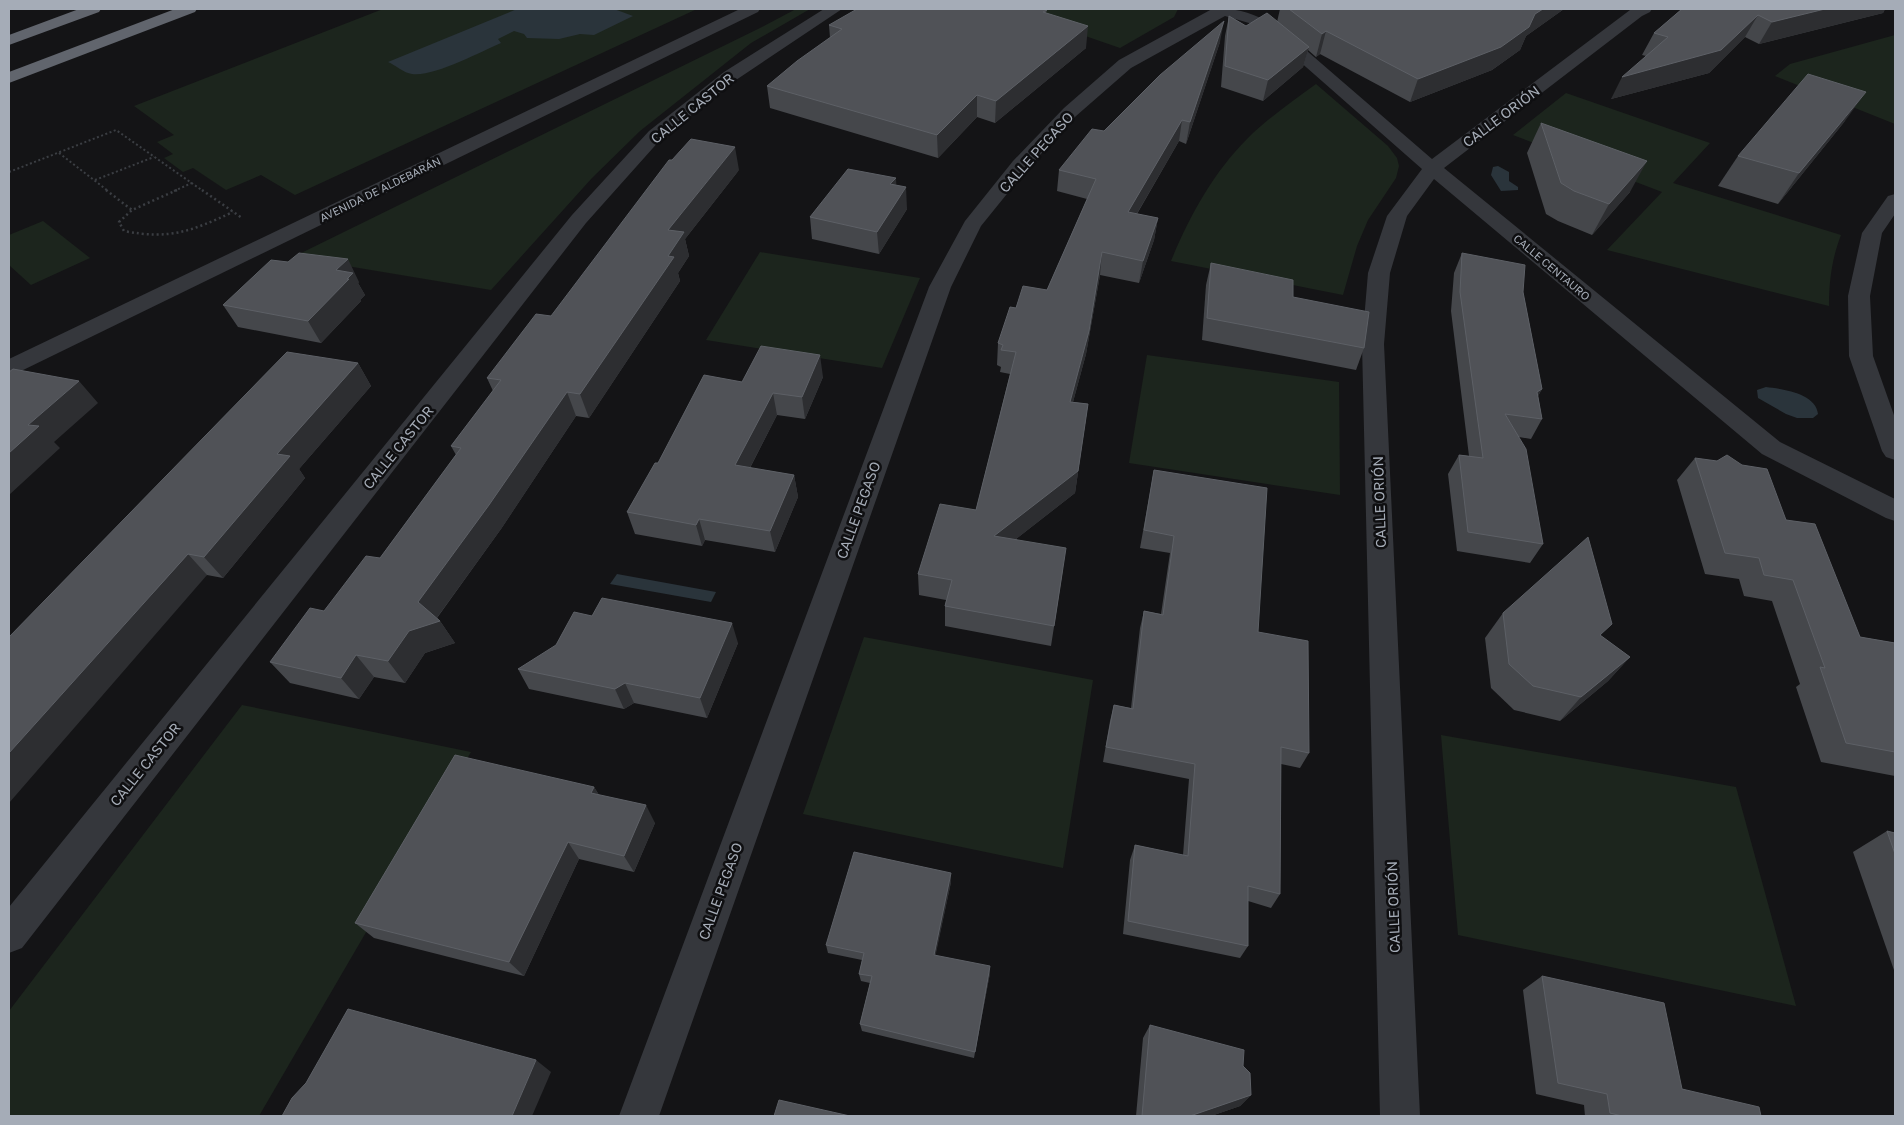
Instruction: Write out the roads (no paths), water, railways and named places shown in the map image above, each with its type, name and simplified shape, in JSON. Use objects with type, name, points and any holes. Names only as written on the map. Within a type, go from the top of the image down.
[{"type":"highway","points":[[9,40],[93,9]]},
{"type":"highway","points":[[9,78],[189,9]]},
{"type":"street","name":"AVENIDA DE ALDEBARÁN","points":[[9,368],[752,9]]},
{"type":"street","name":"CALLE CASTOR","points":[[9,935],[579,219],[655,135],[730,76],[834,9]]},
{"type":"street","name":"CALLE CENTAURO","points":[[1222,9],[1255,20],[1278,35],[1432,168],[1771,448],[1895,511]]},
{"type":"street","name":"CALLE PEGASO","points":[[638,1116],[940,287],[972,225],[1020,165],[1070,112],[1125,64],[1222,9]]},
{"type":"street","name":"CALLE ORIÓN","points":[[1400,1116],[1373,344],[1379,273],[1397,216],[1432,168],[1636,13],[1644,9]]},
{"type":"street","points":[[1895,200],[1872,234],[1859,296],[1861,356],[1895,451]]}]
